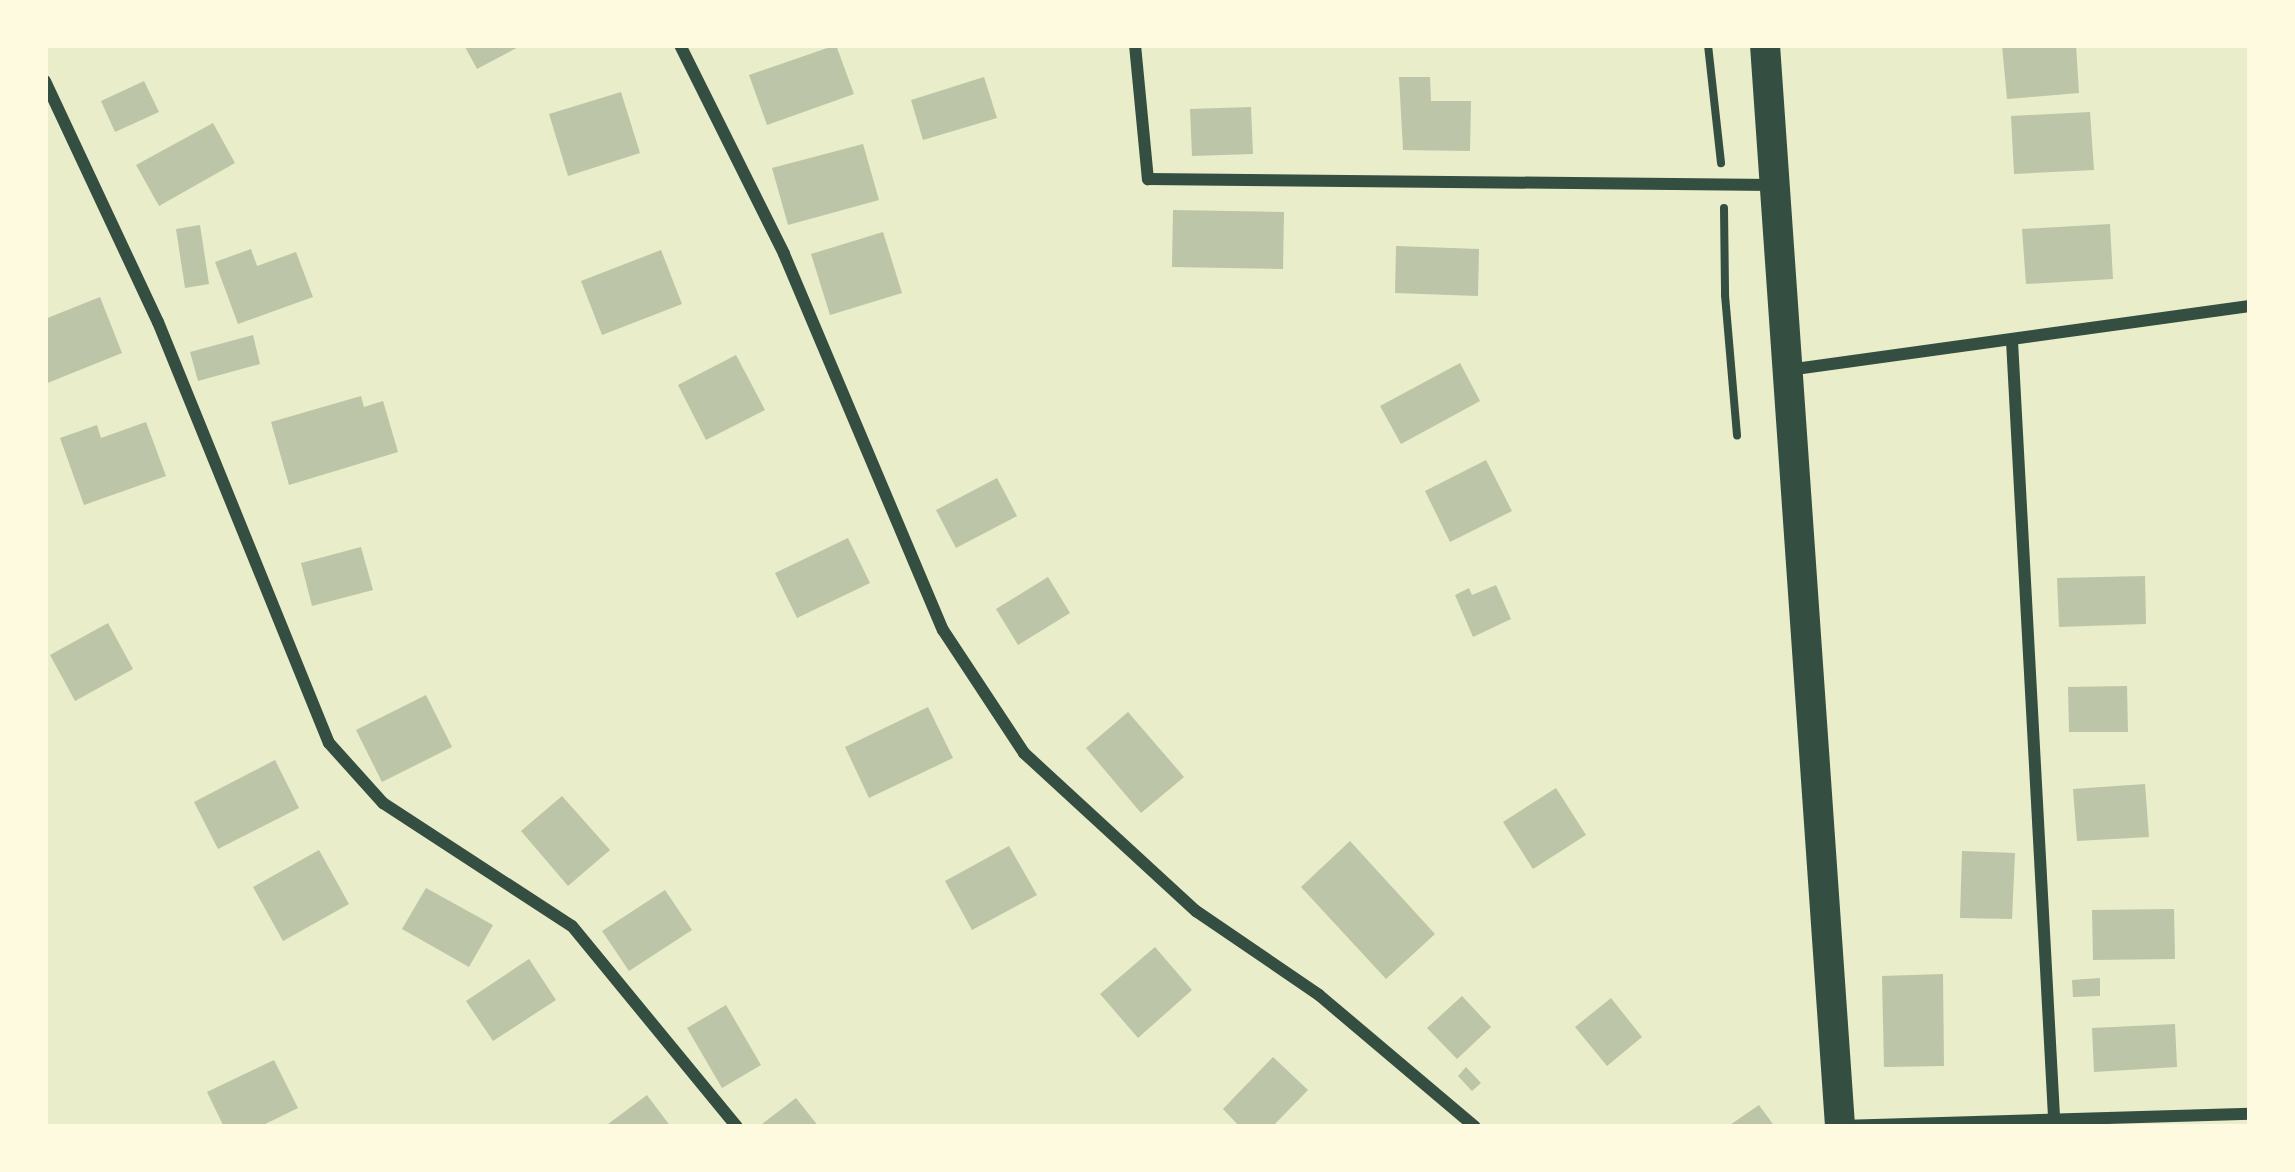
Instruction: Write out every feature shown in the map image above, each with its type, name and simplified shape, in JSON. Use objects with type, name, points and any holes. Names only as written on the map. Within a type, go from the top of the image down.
[{"type":"main road","points":[[1765,45],[1840,1127]]},
{"type":"street","points":[[680,45],[784,254],[943,630],[1024,754],[1196,911],[1319,995],[1474,1127]]},
{"type":"street","points":[[1135,45],[1148,179],[1773,185]]},
{"type":"street","points":[[45,81],[158,322],[329,743],[383,803],[572,926],[737,1127]]},
{"type":"street","points":[[1784,371],[2250,306]]},
{"type":"street","points":[[2012,341],[2054,1116]]},
{"type":"street","points":[[1840,1127],[2054,1116],[2250,1114]]},
{"type":"path","points":[[1708,45],[1724,185],[1725,295],[1737,435]]},
{"type":"building","points":[[464,45],[522,45],[477,69]]},
{"type":"building","points":[[836,45],[854,94],[767,125],[749,75]]},
{"type":"building","points":[[2002,45],[2076,45],[2079,93],[2007,99]]},
{"type":"building","points":[[984,77],[997,118],[923,140],[911,100]]},
{"type":"building","points":[[1399,77],[1430,77],[1431,101],[1471,101],[1470,151],[1403,150]]},
{"type":"building","points":[[144,81],[159,112],[115,132],[101,101]]},
{"type":"building","points":[[621,92],[640,153],[568,176],[549,114]]},
{"type":"building","points":[[1251,107],[1253,154],[1192,156],[1190,109]]},
{"type":"building","points":[[2090,112],[2094,170],[2014,174],[2011,116]]},
{"type":"building","points":[[213,123],[235,163],[159,206],[136,165]]},
{"type":"building","points":[[863,144],[879,200],[788,225],[772,168]]},
{"type":"building","points":[[1173,210],[1284,212],[1283,269],[1172,267]]},
{"type":"building","points":[[2110,224],[2113,279],[2026,284],[2022,229]]},
{"type":"building","points":[[200,225],[209,284],[185,288],[176,229]]},
{"type":"building","points":[[883,232],[902,293],[830,315],[811,254]]},
{"type":"building","points":[[1396,246],[1479,249],[1478,296],[1395,293]]},
{"type":"building","points":[[251,249],[257,266],[296,252],[313,297],[238,324],[215,262]]},
{"type":"building","points":[[661,250],[682,304],[602,335],[581,281]]},
{"type":"building","points":[[100,297],[122,353],[45,384],[45,319]]},
{"type":"building","points":[[253,335],[260,364],[198,381],[190,352]]},
{"type":"building","points":[[736,355],[765,410],[706,440],[678,385]]},
{"type":"building","points":[[1460,363],[1480,401],[1401,444],[1380,406]]},
{"type":"building","points":[[361,396],[364,407],[383,401],[398,452],[289,485],[271,422]]},
{"type":"building","points":[[146,422],[166,476],[84,505],[60,438],[97,425],[101,438]]},
{"type":"building","points":[[1486,460],[1512,511],[1450,542],[1425,491]]},
{"type":"building","points":[[997,478],[1017,516],[956,548],[936,510]]},
{"type":"building","points":[[848,538],[870,583],[797,618],[775,573]]},
{"type":"building","points":[[361,547],[373,590],[312,606],[301,563]]},
{"type":"building","points":[[2145,576],[2146,624],[2059,627],[2057,578]]},
{"type":"building","points":[[1048,577],[1070,613],[1018,645],[996,609]]},
{"type":"building","points":[[1496,585],[1511,619],[1473,637],[1455,595],[1469,588],[1472,595]]},
{"type":"building","points":[[108,623],[133,669],[75,701],[50,655]]},
{"type":"building","points":[[2127,686],[2128,732],[2069,732],[2068,687]]},
{"type":"building","points":[[426,695],[452,747],[382,782],[356,730]]},
{"type":"building","points":[[928,707],[953,758],[869,798],[845,747]]},
{"type":"building","points":[[1128,712],[1184,777],[1141,813],[1086,748]]},
{"type":"building","points":[[275,760],[299,808],[218,849],[194,802]]},
{"type":"building","points":[[2145,784],[2149,837],[2077,841],[2073,789]]},
{"type":"building","points":[[1556,788],[1586,835],[1533,869],[1503,822]]},
{"type":"building","points":[[562,796],[610,850],[568,886],[521,831]]},
{"type":"building","points":[[1350,841],[1435,934],[1386,979],[1301,887]]},
{"type":"building","points":[[1009,846],[1037,895],[972,930],[945,881]]},
{"type":"building","points":[[319,850],[349,904],[283,941],[253,887]]},
{"type":"building","points":[[1962,851],[2015,853],[2012,919],[1960,918]]},
{"type":"building","points":[[426,888],[493,925],[469,967],[402,929]]},
{"type":"building","points":[[665,890],[692,930],[629,971],[602,931]]},
{"type":"building","points":[[2174,909],[2175,959],[2093,960],[2092,910]]},
{"type":"building","points":[[1155,947],[1192,990],[1138,1038],[1100,994]]},
{"type":"building","points":[[529,959],[556,1000],[493,1041],[466,1001]]},
{"type":"building","points":[[1943,974],[1944,1066],[1884,1067],[1882,976]]},
{"type":"building","points":[[2100,978],[2100,996],[2073,997],[2072,980]]},
{"type":"building","points":[[1462,996],[1491,1027],[1457,1059],[1427,1028]]},
{"type":"building","points":[[1611,998],[1642,1037],[1607,1066],[1575,1027]]},
{"type":"building","points":[[726,1005],[761,1065],[722,1088],[687,1028]]},
{"type":"building","points":[[2175,1024],[2177,1067],[2094,1072],[2092,1028]]},
{"type":"building","points":[[1273,1057],[1308,1090],[1272,1127],[1240,1127],[1223,1109]]},
{"type":"building","points":[[274,1060],[298,1108],[259,1127],[224,1127],[207,1092]]},
{"type":"building","points":[[1466,1067],[1481,1083],[1472,1091],[1458,1076]]},
{"type":"building","points":[[647,1095],[671,1127],[604,1127]]},
{"type":"building","points":[[796,1098],[819,1127],[764,1127],[762,1124]]},
{"type":"building","points":[[1759,1105],[1775,1127],[1727,1127]]}]
